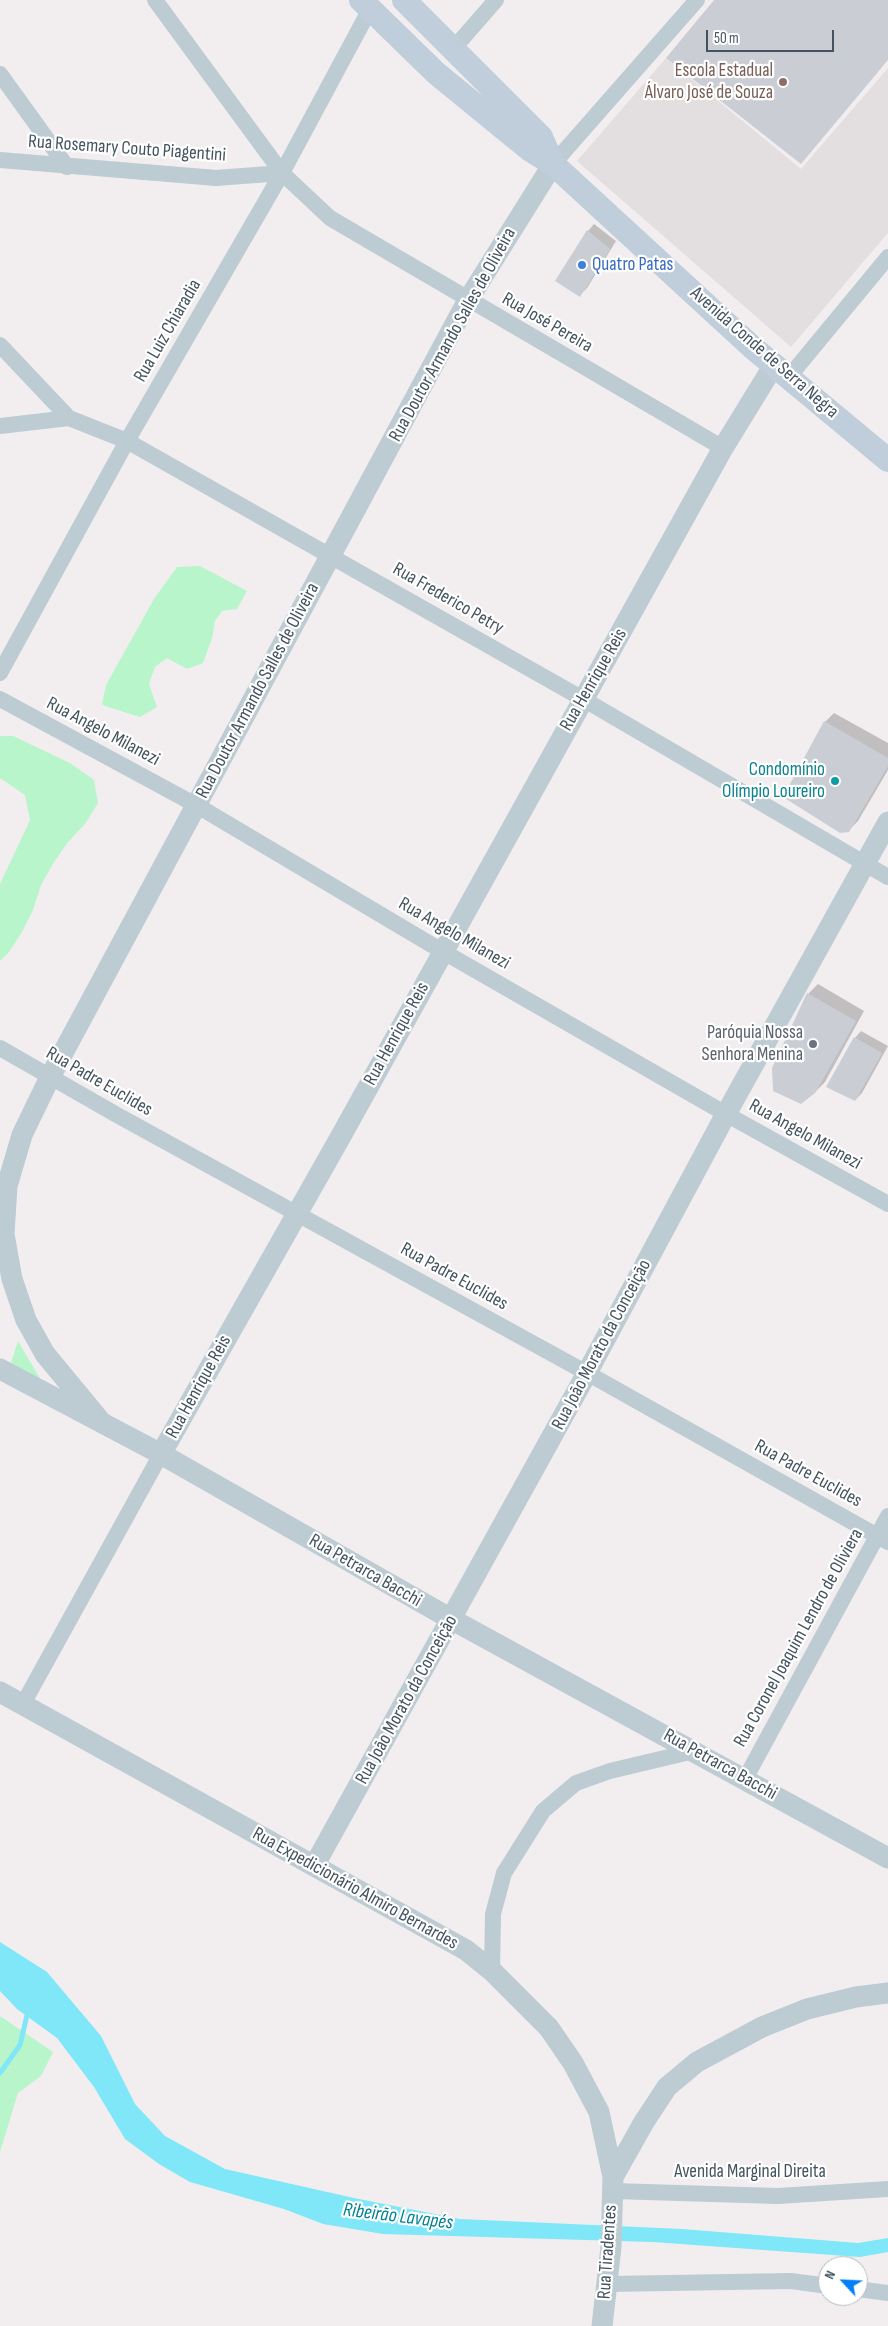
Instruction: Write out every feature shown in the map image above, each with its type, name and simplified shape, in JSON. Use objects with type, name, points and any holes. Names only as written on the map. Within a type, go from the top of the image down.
[{"type":"main road","name":"Avenida Conde de Serra Negra","points":[[404,0],[541,136],[553,164]]},
{"type":"main road","name":"Avenida Conde de Serra Negra","points":[[366,5],[436,73],[529,149],[553,164],[781,372],[888,460]]},
{"type":"street","name":"Rua José Pereira","points":[[155,0],[282,173],[330,218],[723,448]]},
{"type":"street","points":[[454,48],[496,0]]},
{"type":"street","name":"Rua Doutor Armando Salles de Oliveira","points":[[102,1423],[45,1354],[26,1320],[12,1279],[4,1234],[7,1186],[22,1135],[50,1077],[468,300],[553,164],[697,0]]},
{"type":"street","name":"Rua Luiz Chiaradia","points":[[0,673],[127,441],[282,173],[366,5]]},
{"type":"street","points":[[0,74],[67,167]]},
{"type":"street","name":"Rua Rosemary Couto Piagentini","points":[[0,160],[216,178],[282,173]]},
{"type":"street","name":"Rua Henrique Reis","points":[[23,1704],[723,448],[781,372],[888,257]]},
{"type":"street","name":"Rua Frederico Petry","points":[[0,345],[69,418],[127,441],[583,699],[888,877]]},
{"type":"street","points":[[0,426],[69,418]]},
{"type":"street","name":"Rua Angelo Milanezi","points":[[0,699],[196,805],[442,951],[726,1114],[888,1204]]},
{"type":"street","name":"Rua João Morato da Conceição","points":[[314,1866],[588,1373],[726,1114],[888,822]]},
{"type":"street","name":"Rua Padre Euclides","points":[[0,1048],[296,1214],[588,1373],[883,1539]]},
{"type":"street","name":"Rua Petrarca Bacchi","points":[[0,1369],[161,1454],[451,1620],[888,1858]]},
{"type":"street","name":"Rua Coronel Joaquim Lendro de Oliviera","points":[[745,1779],[883,1539],[888,1516]]},
{"type":"street","name":"Rua Expedicionário Almiro Bernardes","points":[[0,1692],[466,1950],[492,1971],[548,2028],[573,2063],[599,2112],[613,2184]]},
{"type":"street","points":[[492,1971],[493,1914],[504,1873],[542,1811],[576,1782],[610,1770],[694,1751]]},
{"type":"street","points":[[613,2184],[644,2122],[667,2087],[697,2062],[762,2027],[807,2009],[856,1997],[888,1994]]},
{"type":"street","name":"Avenida Marginal Direita","points":[[613,2184],[778,2196],[888,2189]]},
{"type":"street","name":"Rua Tiradentes","points":[[602,2326],[611,2247],[613,2184]]},
{"type":"street","points":[[607,2284],[791,2281],[818,2285]]},
{"type":"street","points":[[868,2290],[888,2293]]},
{"type":"shaded area","points":[[666,58],[801,169],[888,68],[888,233],[791,347],[577,161]]},
{"type":"green space","points":[[200,566],[247,591],[237,609],[222,611],[215,621],[212,638],[203,663],[187,669],[167,658],[155,667],[149,684],[157,707],[140,717],[102,704],[106,685],[154,599],[177,567]]},
{"type":"green space","points":[[0,736],[13,736],[70,763],[94,780],[98,803],[85,824],[68,842],[54,862],[41,885],[33,910],[22,932],[9,952],[0,961],[0,884],[30,820],[25,795],[0,778]]},
{"type":"green space","points":[[18,1341],[44,1385],[10,1366]]},
{"type":"green space","points":[[0,2016],[53,2052],[41,2076],[18,2093],[0,2152]]},
{"type":"water","name":"Ribeirão Lavapés","points":[[0,1942],[47,1972],[101,2036],[135,2104],[165,2136],[225,2169],[354,2198],[460,2219],[682,2229],[858,2243],[888,2238],[888,2252],[866,2256],[846,2256],[653,2242],[383,2234],[323,2224],[284,2209],[190,2182],[159,2164],[125,2139],[94,2087],[57,2038],[17,2009],[0,1991]]},
{"type":"building","name":"Escola Estadual Álvaro José de Souza","points":[[714,0],[888,0],[888,60],[801,164],[666,58]]},
{"type":"building","name":"Quatro Patas","points":[[587,230],[610,249],[580,297],[555,281]]},
{"type":"building","name":"Condomínio Olímpio Loureiro","points":[[824,721],[888,758],[888,766],[849,832],[840,833],[783,797]]},
{"type":"building","name":"Paróquia Nossa Senhora Menina","points":[[807,993],[856,1021],[815,1093],[801,1104],[773,1091],[772,1068]]},
{"type":"building","points":[[854,1037],[882,1053],[855,1101],[826,1087]]},
{"type":"waterway","points":[[0,2073],[20,2045],[28,2011]]},
{"type":"place","name":"Escola Estadual Álvaro José de Souza","points":[[783,82]]},
{"type":"place","name":"Quatro Patas","points":[[582,265]]},
{"type":"place","name":"Condomínio Olímpio Loureiro","points":[[835,781]]},
{"type":"place","name":"Paróquia Nossa Senhora Menina","points":[[813,1044]]}]
